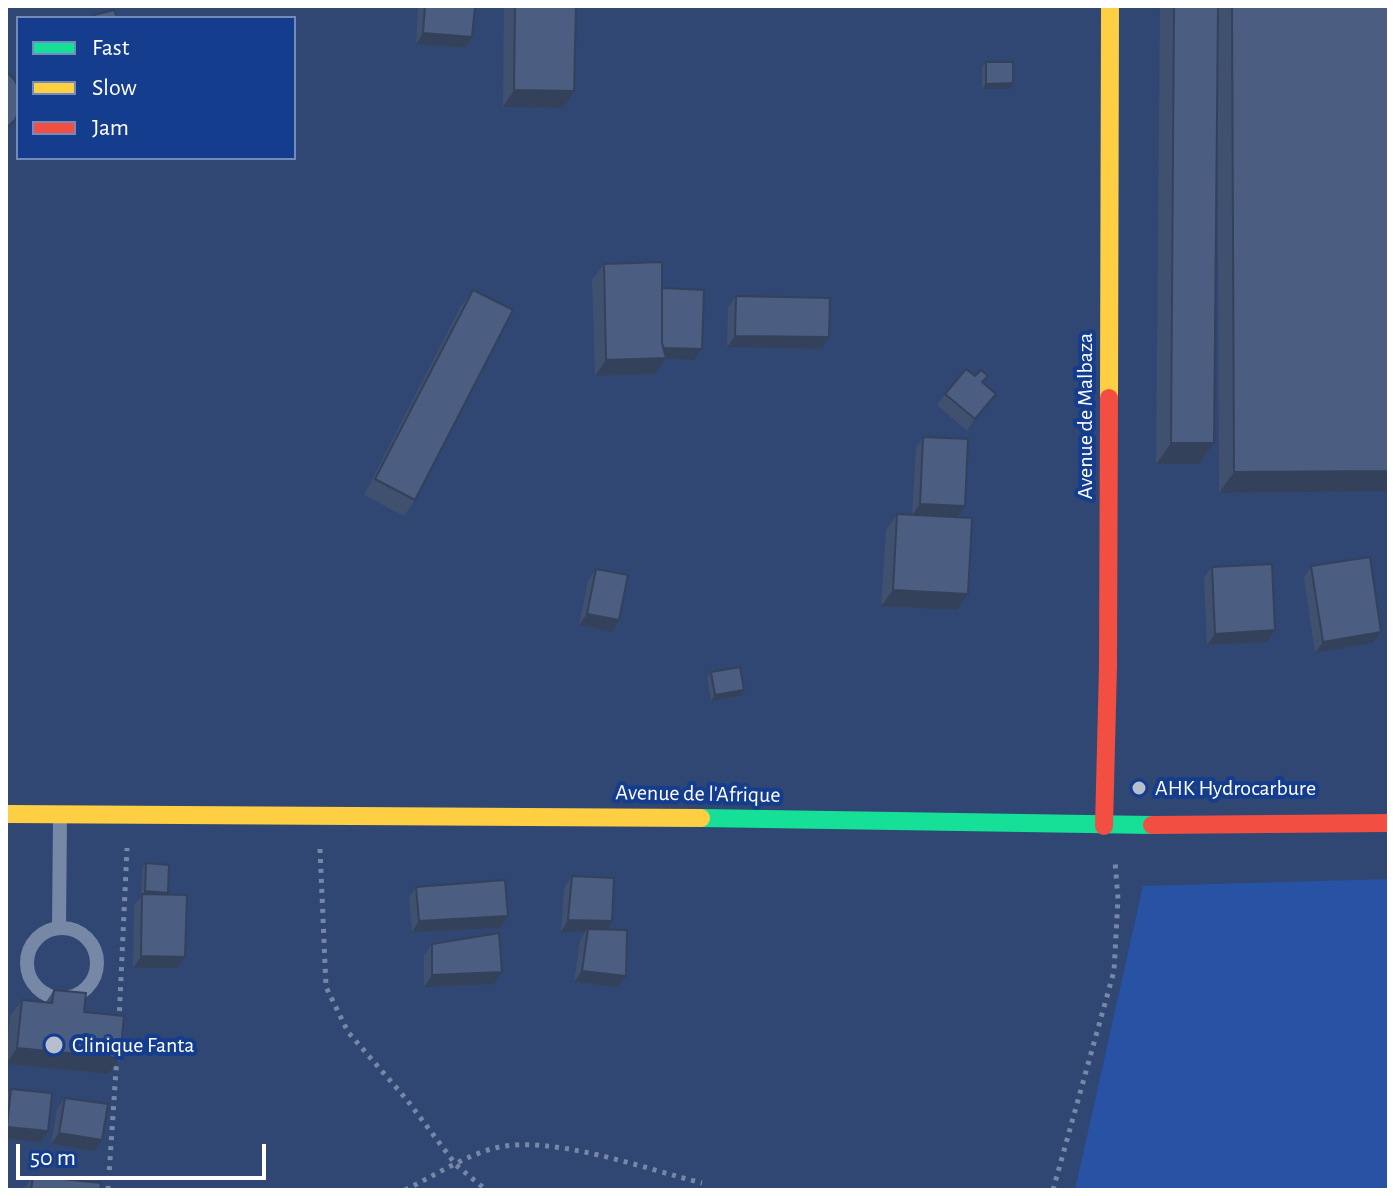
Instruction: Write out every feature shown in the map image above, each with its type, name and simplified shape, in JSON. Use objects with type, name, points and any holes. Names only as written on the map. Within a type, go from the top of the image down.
[{"type":"main road","name":"Avenue de Malbaza","points":[[1104,826],[1108,666],[1110,6]]},
{"type":"main road","name":"Avenue de l'Afrique","points":[[6,814],[574,816],[1104,826],[1389,823]]},
{"type":"lane","points":[[59,928],[60,815]]},
{"type":"lane","points":[[59,928],[72,929],[91,943],[97,967],[94,979],[76,996],[64,999],[52,998],[41,992],[27,972],[26,960],[37,938],[59,928]]},
{"type":"path","points":[[118,1037],[125,942],[128,815]]},
{"type":"path","points":[[319,816],[326,987],[348,1032],[407,1100],[456,1165],[486,1190]]},
{"type":"path","points":[[1055,1190],[1114,971],[1118,899],[1115,860],[1104,826]]},
{"type":"path","points":[[108,1190],[117,1052]]},
{"type":"path","points":[[405,1190],[492,1149],[519,1144],[552,1145],[702,1183]]},
{"type":"shaded area","points":[[1389,879],[1389,1190],[1075,1190],[1143,886]]},
{"type":"building","points":[[425,6],[475,6],[472,37],[423,33]]},
{"type":"building","points":[[515,6],[576,6],[574,91],[514,90]]},
{"type":"building","points":[[1174,6],[1218,6],[1214,443],[1171,443]]},
{"type":"building","points":[[1232,6],[1389,6],[1389,471],[1234,472]]},
{"type":"building","points":[[114,10],[116,16],[94,16]]},
{"type":"building","points":[[986,62],[1013,62],[1013,83],[986,84]]},
{"type":"building","points":[[6,72],[16,83],[16,117],[6,128]]},
{"type":"building","points":[[662,262],[662,343],[666,358],[606,360],[604,264]]},
{"type":"building","points":[[662,288],[704,290],[702,349],[664,348]]},
{"type":"building","points":[[473,290],[513,310],[415,500],[375,479]]},
{"type":"building","points":[[736,296],[830,298],[829,337],[735,336]]},
{"type":"building","points":[[966,369],[975,376],[981,370],[988,376],[982,382],[996,394],[975,419],[945,394]]},
{"type":"building","points":[[923,437],[968,439],[965,506],[920,504]]},
{"type":"building","points":[[897,514],[972,518],[968,594],[893,590]]},
{"type":"building","points":[[1370,557],[1381,632],[1323,642],[1311,566]]},
{"type":"building","points":[[1272,564],[1275,630],[1215,634],[1212,567]]},
{"type":"building","points":[[596,569],[628,575],[619,620],[587,614]]},
{"type":"building","points":[[740,667],[744,690],[715,695],[711,672]]},
{"type":"building","points":[[146,863],[169,865],[168,893],[145,891]]},
{"type":"building","points":[[572,876],[614,878],[612,921],[568,920]]},
{"type":"building","points":[[505,880],[508,916],[419,921],[416,887]]},
{"type":"building","points":[[142,894],[187,895],[185,957],[141,956]]},
{"type":"building","points":[[588,929],[627,930],[626,976],[582,971]]},
{"type":"building","points":[[499,933],[502,972],[432,975],[432,944]]},
{"type":"building","points":[[54,990],[86,993],[84,1012],[124,1016],[120,1058],[17,1048],[22,1000],[52,1003]]},
{"type":"building","points":[[11,1089],[52,1093],[48,1131],[7,1127]]},
{"type":"building","points":[[65,1098],[108,1104],[102,1140],[59,1133]]},
{"type":"building","points":[[33,1176],[101,1183],[100,1190],[31,1190]]},
{"type":"traffic: fast","points":[[701,818],[1152,825]]},
{"type":"traffic: slow","points":[[1109,398],[1110,6]]},
{"type":"traffic: slow","points":[[6,814],[701,818]]},
{"type":"traffic: jam","points":[[1104,826],[1109,398]]},
{"type":"traffic: jam","points":[[1152,825],[1389,823]]},
{"type":"place","name":"AHK Hydrocarbure","points":[[1139,788]]},
{"type":"place","name":"Clinique Fanta","points":[[54,1045]]}]
